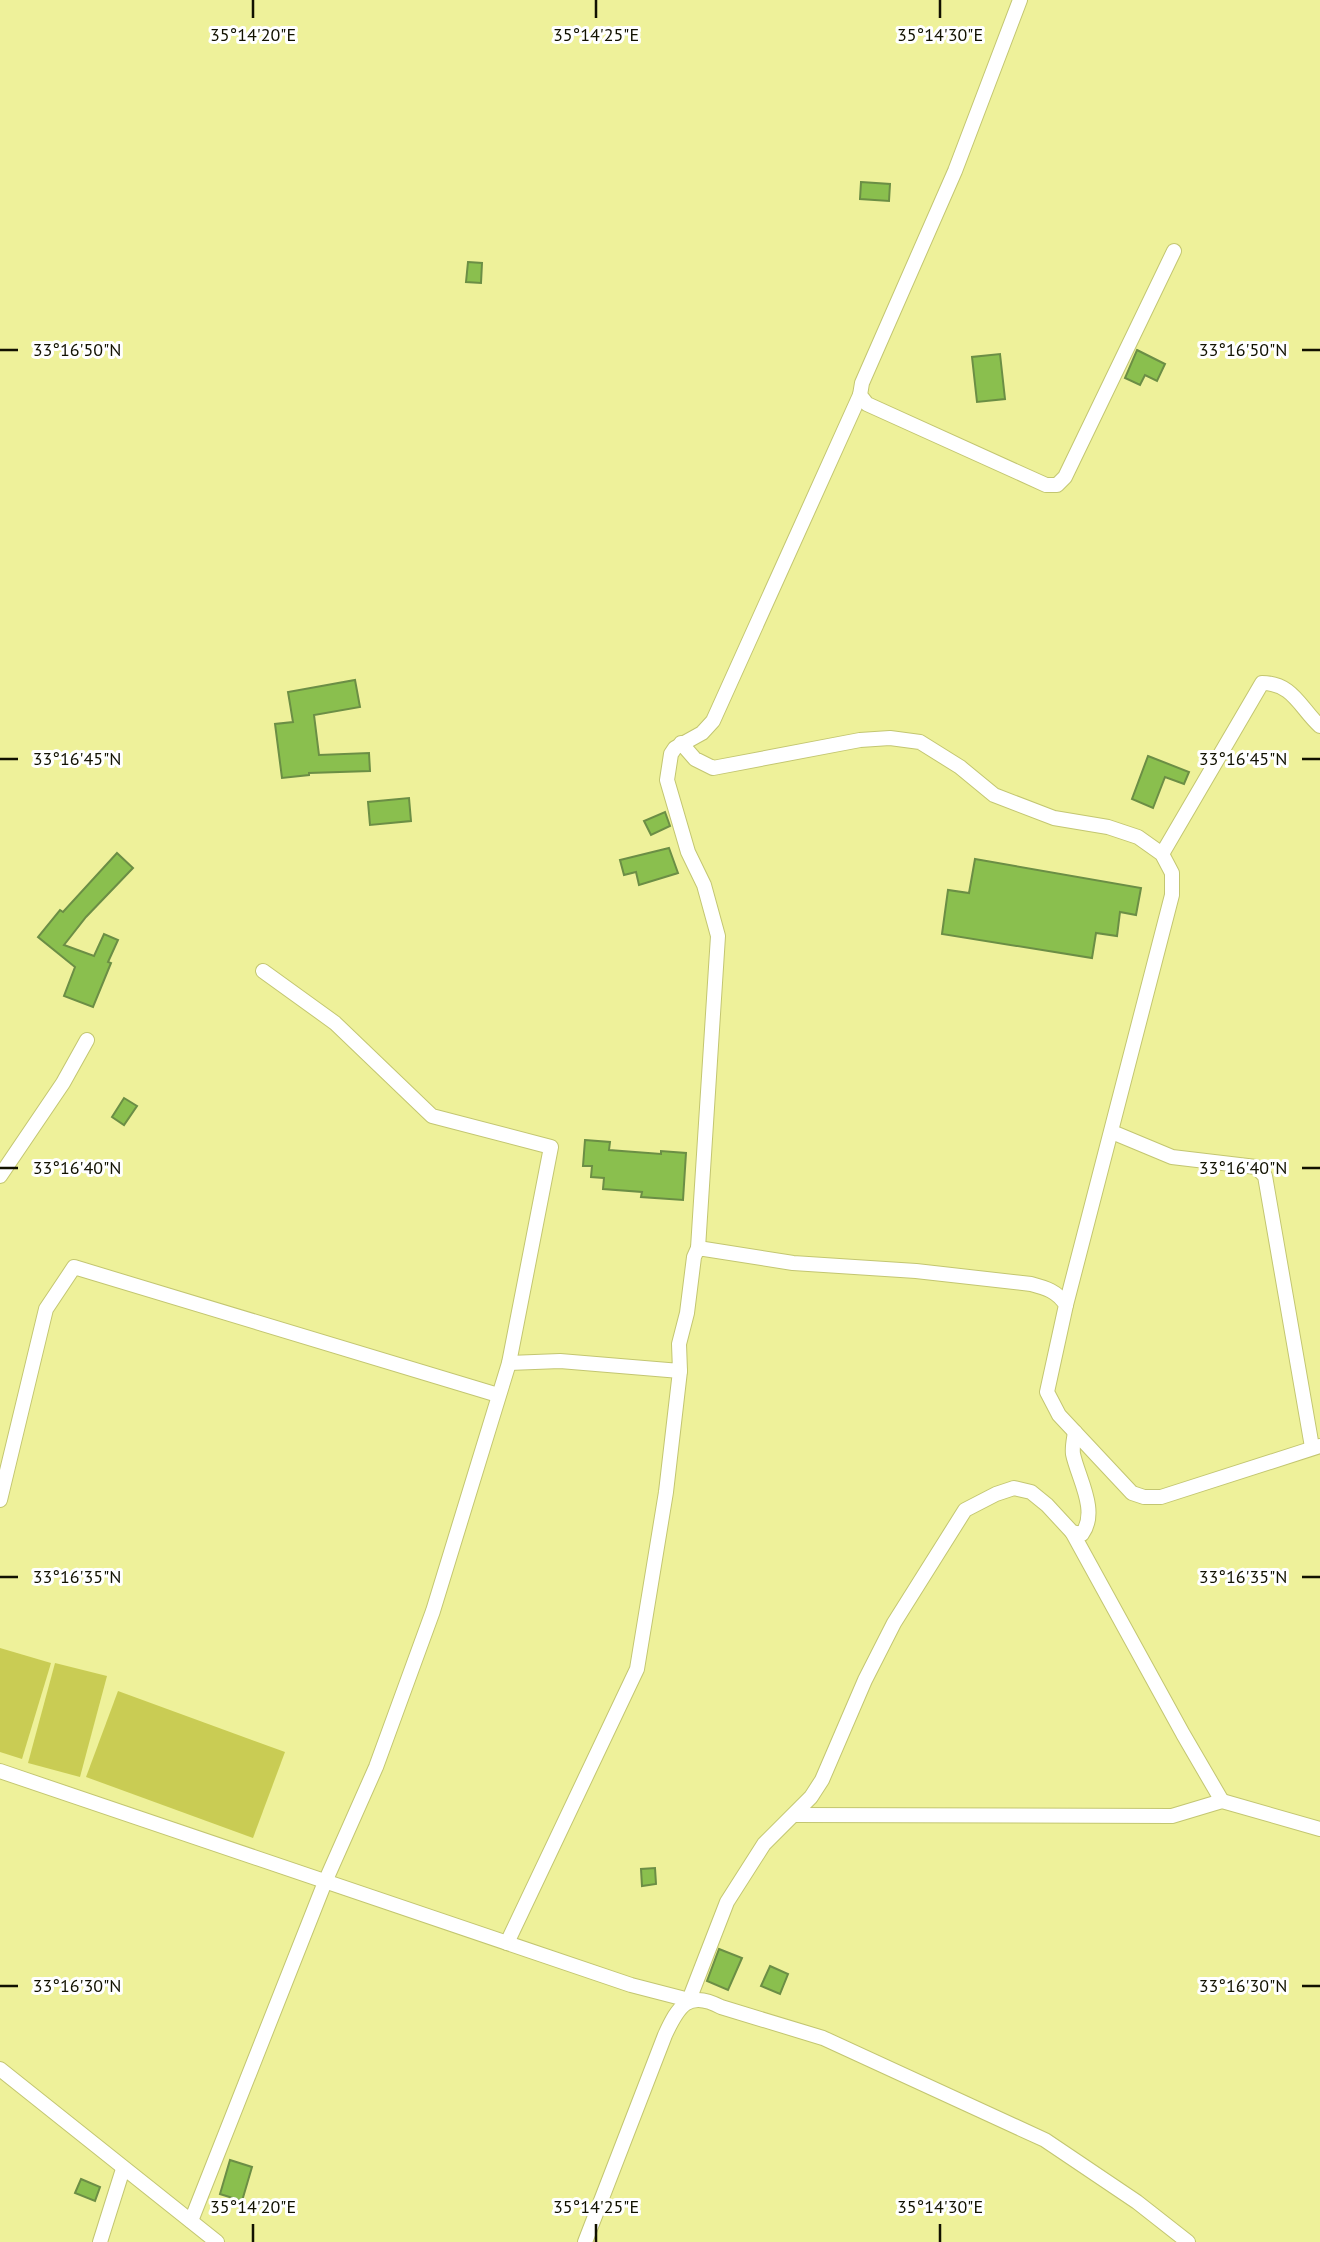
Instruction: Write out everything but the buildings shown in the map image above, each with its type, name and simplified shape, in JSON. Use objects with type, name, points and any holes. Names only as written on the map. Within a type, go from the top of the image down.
[{"type":"street","points":[[507,1943],[637,1669],[666,1492],[680,1371],[679,1344],[687,1313],[694,1257],[698,1248],[718,936],[704,885],[688,852],[667,780],[671,754],[681,743],[702,733],[713,721],[860,395],[862,383],[955,171],[1020,0]]},
{"type":"street","points":[[860,395],[867,404],[1046,485],[1057,485],[1065,477],[1174,251]]},
{"type":"street","points":[[1162,854],[1262,683],[1274,683],[1294,695],[1320,726]]},
{"type":"street","points":[[681,743],[695,759],[713,768],[860,740],[890,738],[920,742],[960,767],[994,795],[1054,818],[1108,827],[1138,837],[1162,854],[1171,873],[1171,895],[1066,1305],[1047,1392],[1059,1415],[1074,1432],[1132,1493],[1144,1497],[1161,1497],[1316,1447],[1265,1177],[1256,1167],[1172,1157],[1112,1132]]},
{"type":"street","points":[[191,2221],[325,1882],[376,1768],[433,1611],[509,1363],[551,1147],[432,1116],[335,1023],[263,971]]},
{"type":"street","points":[[0,1176],[63,1083],[87,1040]]},
{"type":"street","points":[[698,1248],[793,1263],[916,1271],[1031,1284],[1059,1295],[1066,1305]]},
{"type":"street","points":[[0,1500],[46,1309],[74,1267],[498,1395]]},
{"type":"street","points":[[509,1363],[560,1361],[680,1371]]},
{"type":"street","points":[[1072,1532],[1083,1534],[1087,1528],[1089,1514],[1072,1452],[1074,1432]]},
{"type":"street","points":[[585,2242],[665,2035],[677,2011],[689,2000],[727,1902],[764,1844],[794,1815],[822,1780],[865,1680],[894,1623],[965,1510],[1014,1488],[1031,1492],[1072,1532],[1223,1801]]},
{"type":"street","points":[[0,1771],[631,1985],[689,2000],[706,1999],[721,2007],[823,2038],[1045,2140],[1137,2202],[1188,2242]]},
{"type":"street","points":[[794,1815],[1172,1816],[1223,1801],[1320,1829]]},
{"type":"street","points":[[0,2069],[217,2242]]},
{"type":"street","points":[[100,2242],[123,2169]]},
{"type":"shaded area","points":[[0,1648],[51,1663],[22,1759],[0,1752]]},
{"type":"shaded area","points":[[55,1663],[107,1676],[80,1777],[28,1763]]},
{"type":"shaded area","points":[[118,1691],[285,1752],[253,1838],[86,1777]]}]
